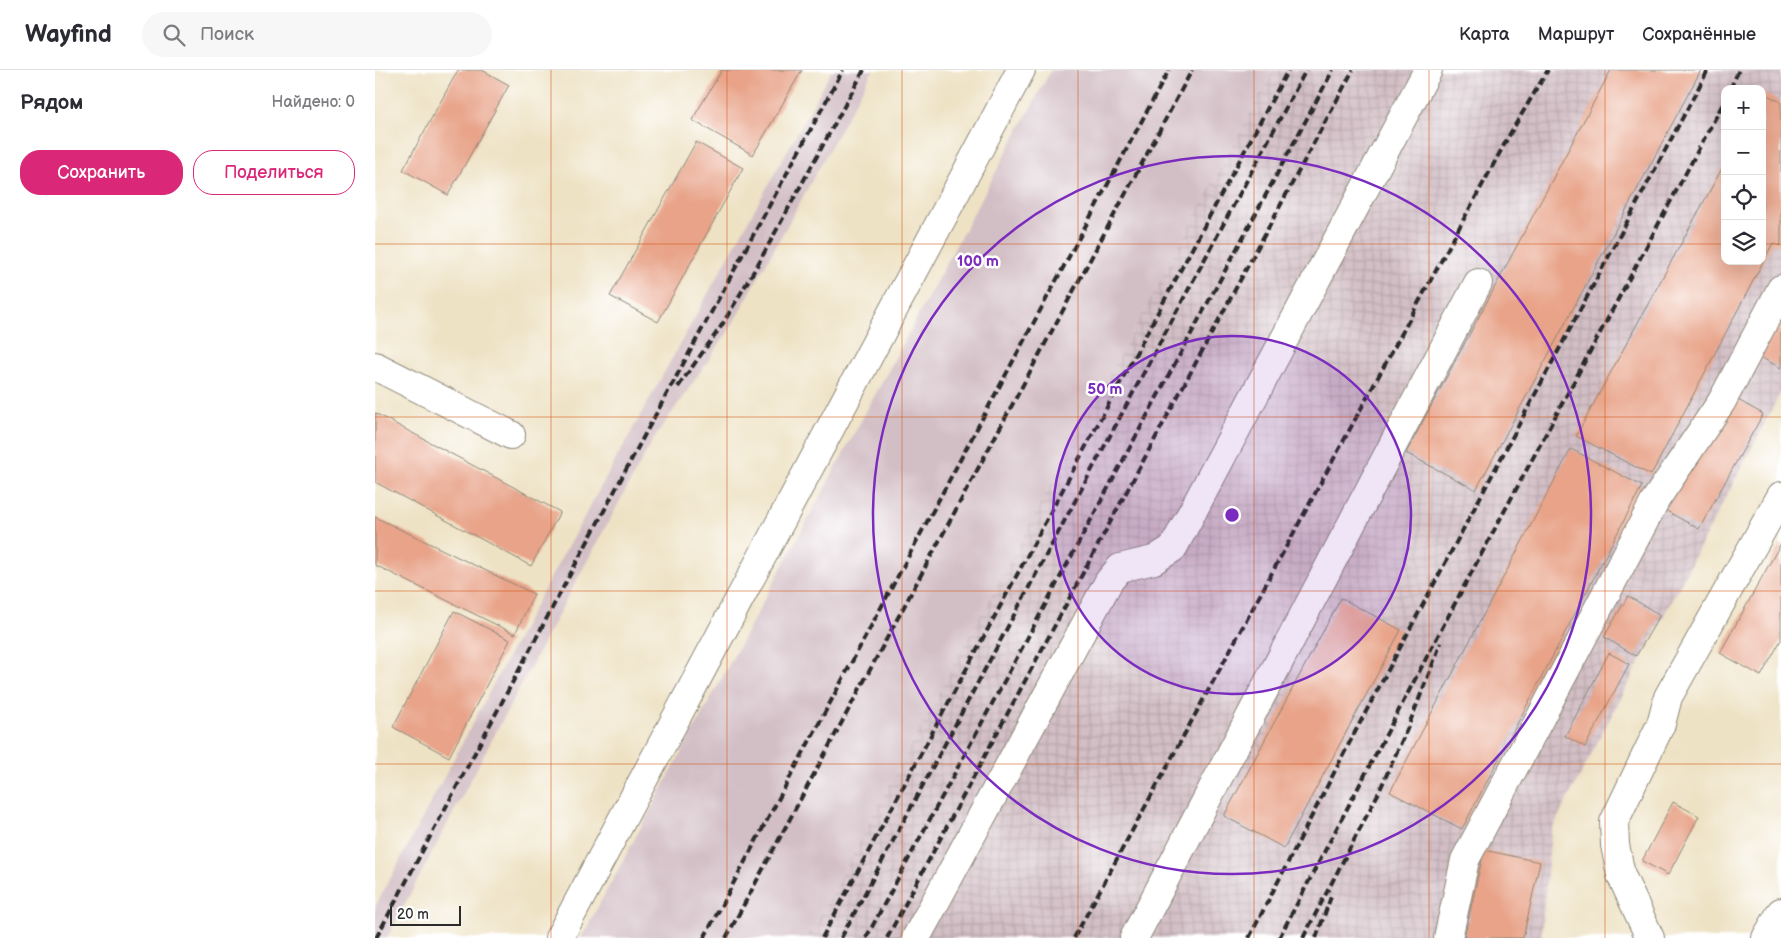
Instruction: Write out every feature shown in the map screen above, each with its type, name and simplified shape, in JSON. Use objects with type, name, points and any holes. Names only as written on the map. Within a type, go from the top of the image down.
[{"type":"main road","points":[[559,938],[1021,70]]},
{"type":"main road","points":[[916,938],[1109,581],[1120,568],[1154,560],[1173,548],[1428,70]]},
{"type":"main road","points":[[1134,938],[1478,283]]},
{"type":"main road","points":[[1448,938],[1465,860],[1656,499],[1722,401],[1781,289]]},
{"type":"main road","points":[[375,366],[511,435]]},
{"type":"main road","points":[[1650,938],[1621,875],[1615,845],[1614,822],[1661,724],[1668,697],[1781,496]]},
{"type":"main road","points":[[1766,938],[1781,912]]},
{"type":"shaded area","points":[[832,70],[873,70],[730,329],[653,440],[387,938],[375,938],[375,907],[543,591]]},
{"type":"shaded area","points":[[1051,70],[1273,70],[807,938],[581,938]]},
{"type":"shaded area","points":[[1273,70],[1781,70],[1781,392],[1551,831],[1541,938],[807,938]]},
{"type":"building","points":[[458,70],[482,70],[509,85],[448,195],[403,170]]},
{"type":"building","points":[[722,70],[802,70],[753,155],[692,120]]},
{"type":"building","points":[[1611,70],[1701,70],[1476,490],[1406,453]]},
{"type":"building","points":[[1766,94],[1781,102],[1781,243],[1780,246],[1773,243],[1766,256]]},
{"type":"building","points":[[696,142],[743,168],[658,322],[610,296]]},
{"type":"building","points":[[1721,170],[1721,265],[1761,265],[1651,475],[1576,436]]},
{"type":"building","points":[[1781,307],[1781,368],[1756,355]]},
{"type":"building","points":[[1729,395],[1763,414],[1699,529],[1665,510]]},
{"type":"building","points":[[375,413],[560,512],[531,566],[375,482]]},
{"type":"building","points":[[1571,449],[1642,486],[1462,829],[1390,792]]},
{"type":"building","points":[[375,517],[534,594],[515,634],[375,565]]},
{"type":"building","points":[[1781,543],[1781,640],[1761,676],[1720,653]]},
{"type":"building","points":[[1628,596],[1660,615],[1636,656],[1604,637]]},
{"type":"building","points":[[1341,598],[1401,630],[1284,848],[1224,816]]},
{"type":"building","points":[[454,611],[510,640],[449,757],[393,727]]},
{"type":"building","points":[[1609,653],[1629,664],[1585,747],[1565,736]]},
{"type":"building","points":[[1673,802],[1699,816],[1668,875],[1642,861]]},
{"type":"building","points":[[1484,850],[1540,862],[1523,938],[1464,938]]},
{"type":"railway","points":[[376,938],[644,436],[843,70]]},
{"type":"railway","points":[[678,387],[722,325],[758,264],[864,70]]},
{"type":"railway","points":[[704,938],[1169,70]]},
{"type":"railway","points":[[726,938],[1192,70]]},
{"type":"railway","points":[[822,938],[1288,70]]},
{"type":"railway","points":[[841,938],[1306,70]]},
{"type":"railway","points":[[866,938],[1333,70]]},
{"type":"railway","points":[[887,938],[1353,70]]},
{"type":"railway","points":[[1074,938],[1511,132],[1548,70]]},
{"type":"railway","points":[[1249,938],[1354,734],[1708,70]]},
{"type":"railway","points":[[1732,85],[1739,70]]},
{"type":"railway","points":[[1279,938],[1461,592],[1721,107]]},
{"type":"railway","points":[[1303,938],[1378,794],[1408,727],[1441,643]]},
{"type":"railway","points":[[1316,938],[1332,894]]}]
